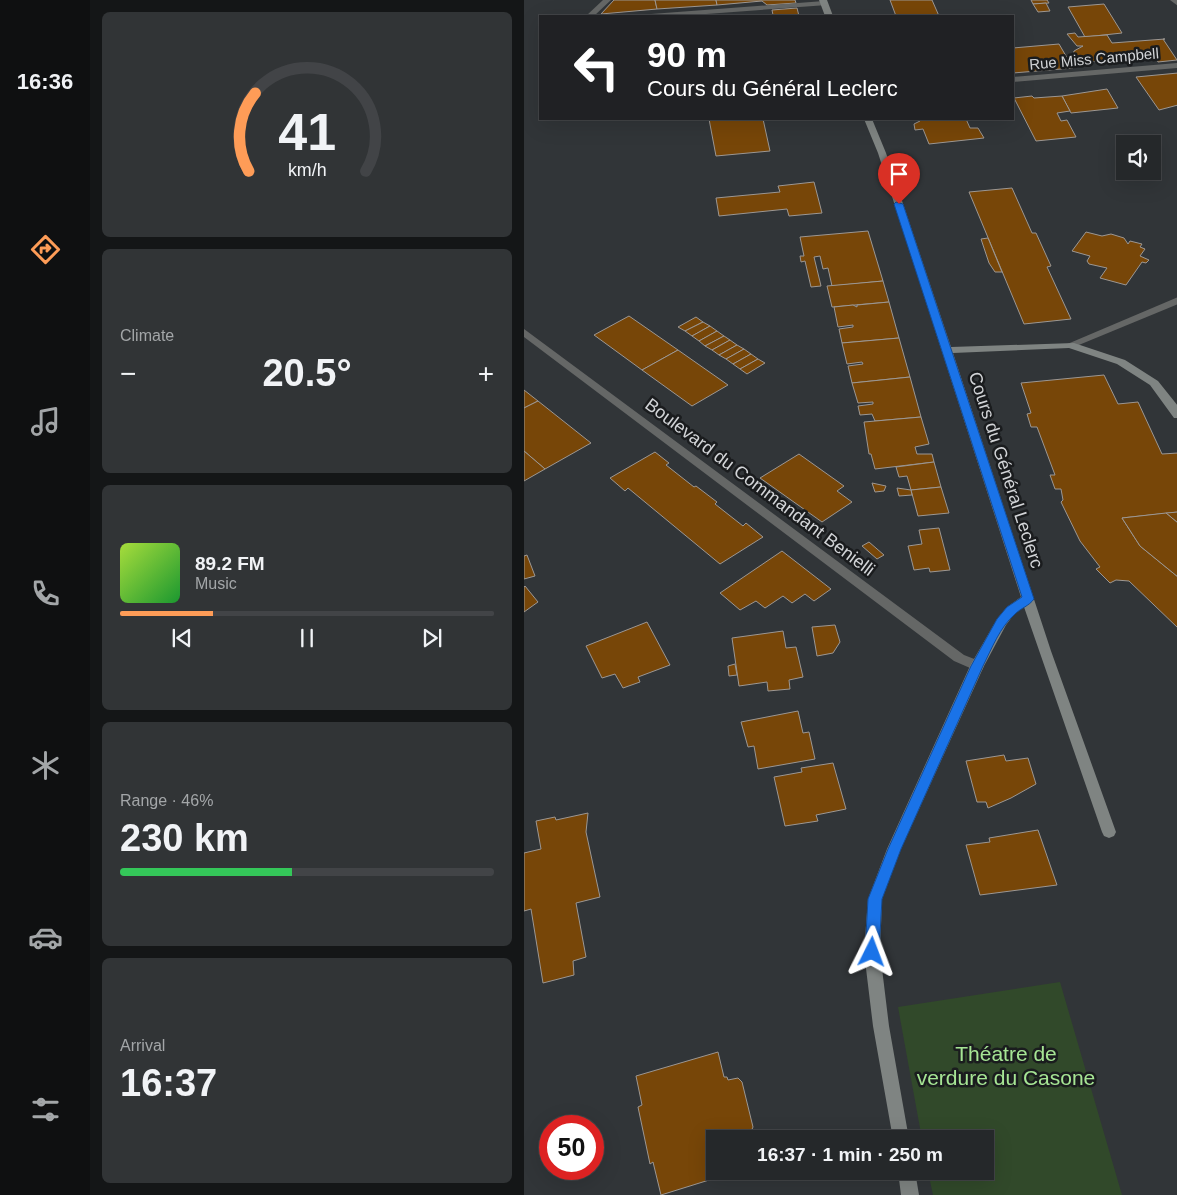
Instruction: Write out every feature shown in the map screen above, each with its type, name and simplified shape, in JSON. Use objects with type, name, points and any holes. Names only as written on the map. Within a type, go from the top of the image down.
[{"type":"main road","points":[[824,2],[829,15]]},
{"type":"main road","name":"Cours du Général Leclerc","points":[[868,120],[882,153],[1028,599],[1109,832]]},
{"type":"main road","points":[[947,350],[1070,345],[1120,362],[1154,383],[1177,415]]},
{"type":"main road","points":[[898,1130],[881,1026],[872,952],[875,899],[894,849],[977,666],[1001,622],[1011,610],[1028,599]]},
{"type":"main road","points":[[908,1180],[910,1195]]},
{"type":"street","points":[[591,15],[607,0]]},
{"type":"street","points":[[1174,0],[1177,4]]},
{"type":"street","points":[[663,15],[824,2]]},
{"type":"street","name":"Rue Miss Campbell","points":[[1014,80],[1177,65]]},
{"type":"street","points":[[1070,345],[1177,300]]},
{"type":"street","name":"Boulevard du Commandant Benielli","points":[[524,332],[952,652],[977,666]]},
{"type":"green space","name":"Théatre de verdure du Casone","points":[[1060,982],[1122,1195],[933,1195],[930,1180],[994,1180],[994,1130],[920,1130],[898,1007]]},
{"type":"building","points":[[614,0],[655,0],[657,9],[601,14]]},
{"type":"building","points":[[655,0],[716,0],[717,5],[657,9]]},
{"type":"building","points":[[716,0],[795,0],[796,3],[767,5],[762,1],[717,5]]},
{"type":"building","points":[[890,0],[932,0],[939,15],[896,15]]},
{"type":"building","points":[[1031,0],[1047,0],[1049,3],[1033,4]]},
{"type":"building","points":[[1046,3],[1050,11],[1038,12],[1033,4]]},
{"type":"building","points":[[1104,4],[1122,33],[1085,37],[1068,7]]},
{"type":"building","points":[[797,8],[799,15],[773,15],[772,10]]},
{"type":"building","points":[[1075,33],[1078,37],[1107,35],[1112,43],[1163,39],[1177,60],[1158,62],[1156,57],[1153,57],[1099,62],[1088,61],[1073,55],[1074,51],[1083,46],[1077,46],[1067,34]]},
{"type":"building","points":[[1059,44],[1073,68],[1014,73],[1014,48]]},
{"type":"building","points":[[1178,73],[1178,105],[1159,110],[1136,77]]},
{"type":"building","points":[[1107,89],[1118,108],[1071,113],[1062,96]]},
{"type":"building","points":[[1032,96],[1034,98],[1062,96],[1070,111],[1057,113],[1061,121],[1067,120],[1076,137],[1036,141],[1014,98]]},
{"type":"building","points":[[709,120],[763,120],[770,151],[716,156]]},
{"type":"building","points":[[966,120],[970,128],[978,128],[984,138],[929,144],[923,129],[915,130],[914,124],[920,121]]},
{"type":"building","points":[[814,182],[822,213],[789,216],[787,209],[719,216],[716,198],[780,192],[778,186]]},
{"type":"building","points":[[1012,188],[1032,233],[1036,233],[1051,266],[1047,267],[1071,319],[1024,324],[969,192]]},
{"type":"building","points":[[868,231],[883,281],[832,286],[828,268],[823,269],[820,256],[814,257],[821,286],[811,287],[805,261],[801,262],[800,256],[804,256],[800,237]]},
{"type":"building","points":[[1086,232],[1102,236],[1111,234],[1124,238],[1128,244],[1130,241],[1142,244],[1140,247],[1145,249],[1140,256],[1149,260],[1146,263],[1142,262],[1126,285],[1100,278],[1107,268],[1089,264],[1087,261],[1090,256],[1072,251]]},
{"type":"building","points":[[988,238],[1002,272],[995,272],[989,263],[981,239]]},
{"type":"building","points":[[883,281],[889,302],[832,307],[827,286]]},
{"type":"building","points":[[889,302],[899,338],[842,343],[839,329],[853,327],[853,325],[838,327],[834,307],[853,305],[857,307],[857,305]]},
{"type":"building","points":[[629,316],[678,350],[642,370],[594,335]]},
{"type":"building","points":[[696,317],[703,322],[685,331],[678,327]]},
{"type":"building","points":[[703,322],[710,326],[692,336],[685,331]]},
{"type":"building","points":[[710,326],[717,331],[699,341],[692,336]]},
{"type":"building","points":[[717,331],[724,336],[705,346],[699,341]]},
{"type":"building","points":[[724,336],[730,340],[712,350],[705,346]]},
{"type":"building","points":[[899,338],[910,377],[852,383],[848,366],[863,364],[862,362],[847,364],[842,343]]},
{"type":"building","points":[[730,340],[737,345],[719,355],[712,350]]},
{"type":"building","points":[[737,345],[744,349],[726,359],[719,355]]},
{"type":"building","points":[[744,349],[751,354],[733,364],[726,359]]},
{"type":"building","points":[[678,350],[728,385],[692,406],[642,370]]},
{"type":"building","points":[[751,354],[758,359],[740,369],[733,364]]},
{"type":"building","points":[[758,359],[765,363],[747,374],[740,369]]},
{"type":"building","points":[[1104,375],[1118,404],[1138,402],[1162,454],[1178,453],[1178,512],[1122,518],[1140,546],[1178,577],[1178,628],[1129,581],[1116,580],[1110,583],[1096,569],[1100,567],[1080,541],[1061,502],[1063,500],[1061,489],[1055,489],[1050,475],[1055,475],[1037,427],[1031,427],[1027,414],[1031,413],[1021,383]]},
{"type":"building","points":[[910,377],[921,417],[875,421],[872,414],[860,415],[858,406],[873,404],[873,402],[858,403],[852,383]]},
{"type":"building","points":[[524,390],[538,401],[524,408]]},
{"type":"building","points":[[538,401],[591,443],[545,469],[524,451],[524,408]]},
{"type":"building","points":[[921,417],[929,444],[915,447],[917,454],[932,454],[934,462],[875,469],[871,454],[869,454],[864,422]]},
{"type":"building","points":[[524,451],[545,469],[524,481]]},
{"type":"building","points":[[655,452],[669,463],[666,465],[717,502],[715,504],[743,526],[746,523],[763,537],[720,564],[628,488],[625,491],[610,478]]},
{"type":"building","points":[[799,454],[844,486],[837,491],[852,502],[822,522],[760,478]]},
{"type":"building","points":[[934,462],[941,487],[911,490],[907,476],[899,477],[896,467]]},
{"type":"building","points":[[872,483],[886,486],[884,491],[875,492]]},
{"type":"building","points":[[941,487],[949,513],[918,516],[911,490]]},
{"type":"building","points":[[897,488],[911,490],[912,495],[899,496]]},
{"type":"building","points":[[1178,512],[1178,523],[1166,513]]},
{"type":"building","points":[[1166,513],[1178,523],[1178,577],[1140,546],[1122,518]]},
{"type":"building","points":[[939,528],[950,570],[930,572],[929,568],[914,570],[908,546],[922,544],[919,530]]},
{"type":"building","points":[[869,542],[884,555],[877,559],[862,546]]},
{"type":"building","points":[[782,551],[831,589],[814,601],[805,594],[792,603],[783,596],[765,608],[756,601],[740,610],[720,593]]},
{"type":"building","points":[[527,555],[535,576],[524,579],[524,556]]},
{"type":"building","points":[[524,587],[538,602],[524,612]]},
{"type":"building","points":[[647,622],[670,665],[638,677],[640,682],[623,688],[615,674],[602,678],[586,646]]},
{"type":"building","points":[[835,625],[840,642],[833,653],[817,656],[812,627]]},
{"type":"building","points":[[783,631],[786,648],[796,647],[803,677],[789,680],[790,689],[768,691],[767,682],[739,686],[732,638]]},
{"type":"building","points":[[735,664],[737,675],[729,676],[728,666]]},
{"type":"building","points":[[798,711],[803,733],[809,732],[815,759],[758,769],[754,746],[748,747],[741,722]]},
{"type":"building","points":[[1004,755],[1006,761],[1028,758],[1036,784],[988,808],[986,802],[977,802],[966,761]]},
{"type":"building","points":[[833,763],[846,809],[816,815],[818,821],[785,826],[774,777],[802,772],[801,768]]},
{"type":"building","points":[[588,813],[586,832],[600,897],[576,903],[586,957],[573,961],[574,975],[543,983],[531,909],[524,911],[524,853],[541,849],[536,821],[555,817],[556,820]]},
{"type":"building","points":[[1038,830],[1057,885],[980,895],[966,845],[990,842],[989,838]]},
{"type":"building","points":[[718,1052],[724,1077],[727,1077],[728,1080],[738,1078],[742,1082],[753,1127],[752,1130],[706,1130],[706,1180],[709,1180],[661,1195],[653,1162],[650,1164],[638,1107],[642,1105],[636,1076]]},
{"type":"route","points":[[872,952],[875,899],[894,849],[977,666],[1001,622],[1011,610],[1028,599],[899,204]]}]
